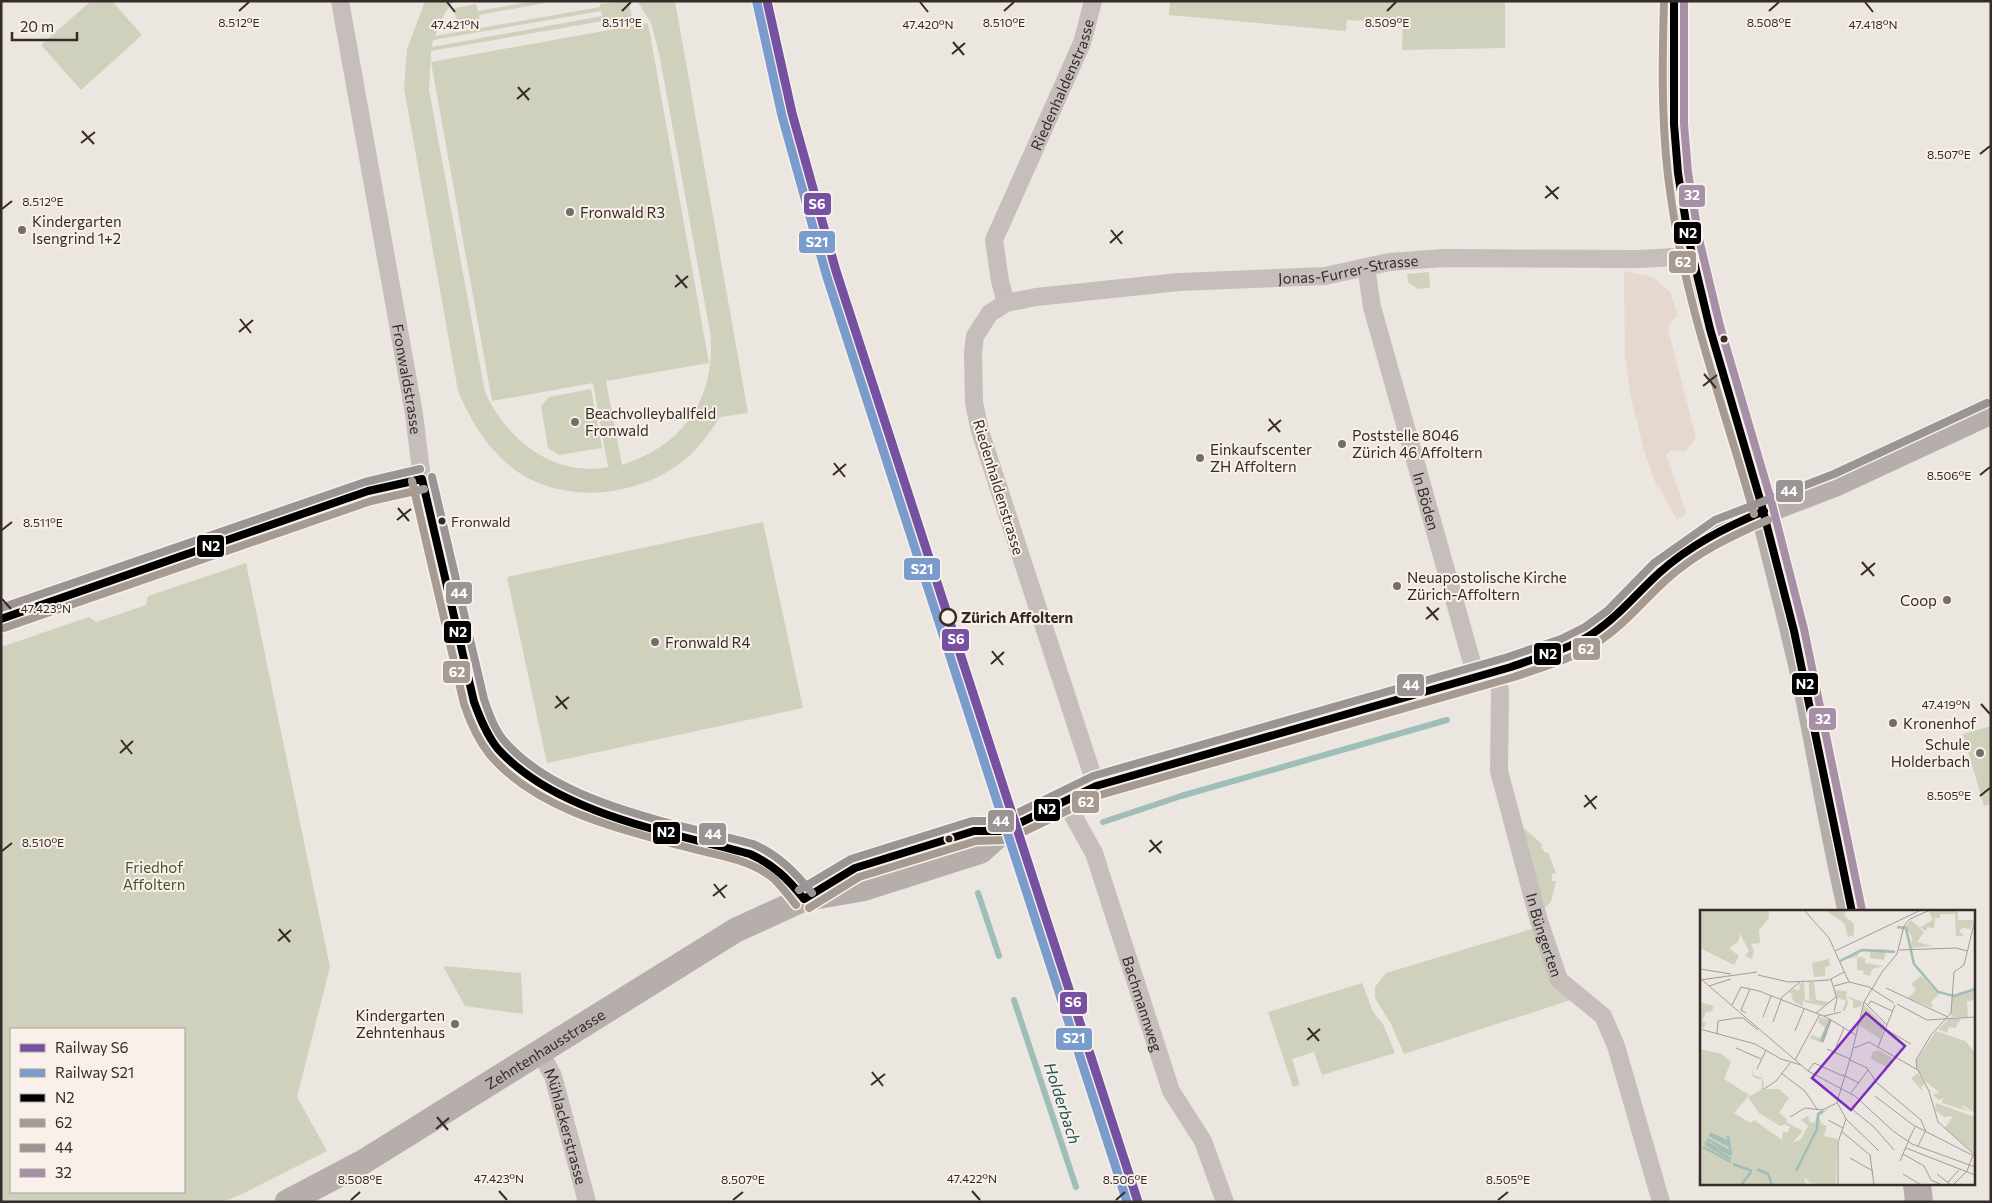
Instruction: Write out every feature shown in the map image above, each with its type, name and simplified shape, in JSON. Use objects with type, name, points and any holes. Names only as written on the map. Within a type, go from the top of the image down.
[{"type":"main road","points":[[1674,1],[1674,145],[1681,199],[1692,256],[1716,347],[1764,511],[1806,682],[1840,861],[1852,910]]},
{"type":"main road","points":[[1917,1186],[1919,1202]]},
{"type":"street","name":"Fronwaldstrasse","points":[[340,1],[414,414],[422,479],[474,702],[483,726],[498,750],[528,775],[561,794],[601,811],[750,854],[773,864],[781,870],[804,899]]},
{"type":"street","name":"Riedenhaldenstrasse","points":[[1093,1],[1082,43],[994,240],[1000,281],[1006,303],[990,313],[975,336],[972,352],[974,403],[987,455],[1096,786]]},
{"type":"street","name":"Jonas-Furrer-Strasse","points":[[1006,303],[1036,297],[1179,282],[1325,276],[1389,262],[1444,258],[1639,259],[1692,256]]},
{"type":"street","name":"In Böden","points":[[1366,267],[1372,307],[1485,674]]},
{"type":"street","name":"Zehntenhausstrasse","points":[[287,1202],[363,1162],[736,930],[804,899],[855,868],[974,831],[1003,831],[1096,786],[1485,674],[1565,648],[1590,636],[1614,619],[1661,572],[1719,529],[1838,483],[1991,412]]},
{"type":"street","points":[[1,619],[368,491],[422,479]]},
{"type":"street","name":"In Büngerten","points":[[1485,674],[1500,690],[1499,771],[1539,921],[1558,980],[1603,1016],[1616,1046],[1661,1202]]},
{"type":"street","name":"Bachmannweg","points":[[1066,801],[1094,853],[1172,1091],[1203,1141],[1225,1202]]},
{"type":"street","name":"Mühlackerstrasse","points":[[540,1052],[553,1076],[587,1202]]},
{"type":"green space","points":[[91,1],[112,1],[142,35],[81,90],[41,45]]},
{"type":"green space","name":"Fronwald R3","points":[[425,1],[454,1],[445,13],[435,36],[600,7],[600,4],[629,1],[632,18],[604,23],[603,21],[431,51],[429,90],[485,392],[505,425],[534,451],[569,467],[588,469],[608,467],[593,383],[492,401],[431,62],[648,23],[709,363],[606,381],[622,465],[644,456],[663,445],[679,432],[692,416],[702,398],[708,378],[711,356],[710,332],[659,53],[651,23],[637,1],[675,1],[748,413],[720,417],[706,438],[693,452],[669,471],[646,482],[622,489],[596,492],[571,491],[546,486],[523,475],[495,452],[477,428],[458,391],[404,88],[407,49]],"holes":[[[601,11],[602,16],[432,47],[433,40]]]},
{"type":"green space","points":[[534,1],[556,1],[479,15],[480,22],[457,26],[454,8],[476,4],[478,11]]},
{"type":"green space","points":[[1170,1],[1505,1],[1505,48],[1402,50],[1403,23],[1347,20],[1346,31],[1169,15]]},
{"type":"green space","points":[[1429,272],[1430,288],[1418,289],[1408,282],[1407,274]]},
{"type":"green space","name":"Beachvolleyballfeld Fronwald","points":[[591,389],[602,448],[559,455],[548,448],[541,406],[549,397]]},
{"type":"green space","name":"Fronwald R4","points":[[763,522],[803,708],[547,763],[507,577]]},
{"type":"green space","name":"Friedhof Affoltern","points":[[246,563],[330,967],[297,1097],[327,1151],[240,1195],[222,1202],[1,1202],[1,647],[89,617],[96,622],[146,605],[148,596]]},
{"type":"green space","name":"Schule Holderbach","points":[[1991,726],[1991,804],[1984,806],[1963,734]]},
{"type":"green space","points":[[1525,829],[1543,845],[1541,847],[1546,853],[1548,852],[1556,873],[1552,874],[1552,881],[1556,881],[1551,902],[1542,910],[1520,830]]},
{"type":"green space","points":[[1535,928],[1574,999],[1404,1054],[1391,1024],[1375,998],[1375,987],[1386,973]]},
{"type":"green space","points":[[443,966],[521,973],[523,1014],[465,1006]]},
{"type":"green space","points":[[1362,983],[1373,1012],[1383,1024],[1395,1053],[1322,1075],[1314,1052],[1292,1059],[1300,1085],[1293,1087],[1268,1012]]},
{"type":"shaded area","points":[[1624,271],[1653,277],[1670,292],[1678,315],[1671,321],[1668,329],[1696,438],[1685,452],[1671,450],[1666,455],[1687,514],[1677,520],[1659,487],[1657,487],[1644,451],[1631,397],[1625,357]]},
{"type":"waterway","name":"Holderbach","points":[[1103,822],[1181,796],[1447,720]]},
{"type":"waterway","name":"Holderbach","points":[[978,893],[999,956]]},
{"type":"waterway","name":"Holderbach","points":[[1014,1000],[1076,1187]]},
{"type":"rail line","name":"S6","points":[[767,1],[792,113],[836,271],[1138,1202]]},
{"type":"rail line","name":"S21","points":[[757,3],[782,116],[826,274],[1127,1202]]},
{"type":"transit line","name":"62","points":[[1664,1],[1665,149],[1678,238],[1686,278],[1707,358],[1754,514]]},
{"type":"transit line","name":"N2","points":[[1674,1],[1674,124],[1678,173],[1689,241],[1710,329],[1761,503],[1794,631],[1852,910]]},
{"type":"transit line","name":"32","points":[[1684,1],[1684,124],[1688,172],[1699,239],[1720,326],[1771,500],[1804,629],[1862,910]]},
{"type":"transit line","name":"44","points":[[799,890],[851,859],[972,821],[1001,821],[1093,776],[1508,657],[1561,639],[1585,627],[1607,611],[1654,563],[1715,520],[1834,474],[1987,403]]},
{"type":"transit line","name":"44","points":[[1,608],[365,482],[420,469]]},
{"type":"transit line","name":"44","points":[[432,477],[484,699],[490,716],[506,743],[529,764],[557,782],[588,797],[655,819],[753,844],[762,848],[785,864],[812,893]]},
{"type":"transit line","name":"N2","points":[[422,479],[474,702],[487,733],[498,749],[522,771],[551,790],[582,805],[650,828],[750,854],[780,873],[804,899]]},
{"type":"transit line","name":"N2","points":[[1,619],[368,491],[422,479]]},
{"type":"transit line","name":"62","points":[[412,481],[464,704],[475,731],[490,755],[509,774],[530,789],[578,814],[631,832],[754,866],[774,879],[796,905]]},
{"type":"transit line","name":"62","points":[[4,628],[371,501],[424,489]]},
{"type":"transit line","name":"N2","points":[[804,899],[855,868],[974,831],[1003,831],[1096,786],[1511,667],[1563,649],[1592,634],[1619,613],[1659,573],[1696,545],[1722,530],[1764,511]]},
{"type":"transit line","name":"62","points":[[809,908],[859,877],[976,841],[1007,840],[1100,795],[1514,677],[1568,658],[1588,648],[1607,635],[1689,561],[1727,539],[1768,520]]},
{"type":"place","name":"Fronwald R3","points":[[570,212]]},
{"type":"place","name":"Kindergarten Isengrind 1+2","points":[[22,230]]},
{"type":"place","name":"Beachvolleyballfeld Fronwald","points":[[575,422]]},
{"type":"place","name":"Poststelle 8046 Zürich 46 Affoltern","points":[[1342,444]]},
{"type":"place","name":"Einkaufscenter ZH Affoltern","points":[[1200,458]]},
{"type":"place","name":"Fronwald","points":[[442,521]]},
{"type":"place","name":"Neuapostolische Kirche Zürich-Affoltern","points":[[1397,586]]},
{"type":"place","name":"Coop","points":[[1947,600]]},
{"type":"place","name":"Zürich Affoltern","points":[[948,617]]},
{"type":"place","name":"Fronwald R4","points":[[655,642]]},
{"type":"place","name":"Kronenhof","points":[[1893,723]]},
{"type":"place","name":"Schule Holderbach","points":[[1980,753]]},
{"type":"place","name":"Kindergarten Zehntenhaus","points":[[455,1024]]}]
